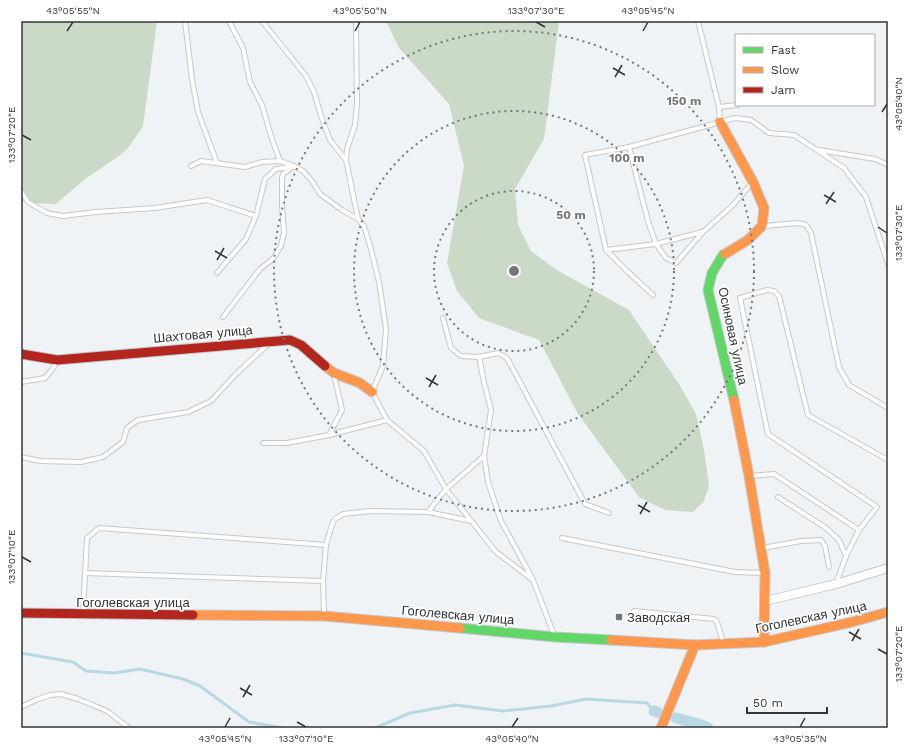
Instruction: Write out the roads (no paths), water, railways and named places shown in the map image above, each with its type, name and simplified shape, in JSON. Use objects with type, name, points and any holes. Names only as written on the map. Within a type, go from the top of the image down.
[{"type":"street","points":[[720,122],[764,208],[762,226]]},
{"type":"street","name":"Осиновая улица","points":[[762,226],[748,240],[723,256],[712,273],[708,290],[736,410],[749,476],[765,573],[764,642]]},
{"type":"street","name":"Шахтовая улица","points":[[21,354],[57,360],[290,340],[301,345],[334,373],[360,383],[372,392]]},
{"type":"street","points":[[765,601],[836,584],[888,568]]},
{"type":"street","name":"Гоголевская улица","points":[[21,614],[324,616],[555,637],[695,645],[764,642],[852,622],[888,612]]},
{"type":"street","points":[[661,728],[695,645]]},
{"type":"lane","points":[[185,21],[192,79],[198,112],[217,163]]},
{"type":"lane","points":[[229,21],[243,48],[250,82],[262,105],[280,161]]},
{"type":"lane","points":[[262,21],[306,76],[314,92],[330,140],[346,160]]},
{"type":"lane","points":[[356,21],[357,104],[355,125],[347,149],[346,160],[358,219]]},
{"type":"lane","points":[[698,21],[719,106],[720,122]]},
{"type":"lane","points":[[719,106],[735,105]]},
{"type":"lane","points":[[653,295],[626,271],[606,250],[585,155],[628,147],[735,118],[751,120],[769,133],[794,135],[844,168],[866,196],[888,264]]},
{"type":"lane","points":[[628,147],[648,221],[656,244],[666,258],[676,263],[703,232],[733,205],[752,182]]},
{"type":"lane","points":[[816,149],[875,159],[888,165]]},
{"type":"lane","points":[[191,166],[201,161],[246,167],[262,162],[280,161],[303,171],[312,181],[320,194],[342,210],[358,219],[364,226],[379,282],[386,329],[382,366],[372,392],[387,420],[424,451],[446,489],[496,552],[533,580]]},
{"type":"lane","points":[[217,273],[246,239],[256,216],[265,179],[276,169],[294,166]]},
{"type":"lane","points":[[223,317],[260,269],[273,259],[281,246],[284,233],[282,178],[284,174],[294,166]]},
{"type":"lane","points":[[21,191],[28,202],[47,213],[63,216],[155,208],[207,200],[256,216]]},
{"type":"lane","points":[[762,226],[798,223],[806,225],[811,233],[839,367],[849,384],[888,408]]},
{"type":"lane","points":[[606,250],[656,244],[703,232]]},
{"type":"lane","points":[[836,584],[846,556],[859,530],[877,507],[768,434],[740,298],[767,290],[774,291],[779,296],[808,415],[888,460]]},
{"type":"lane","points":[[443,318],[451,348],[461,356],[479,357],[498,353],[507,358],[585,504],[609,512]]},
{"type":"lane","points":[[21,457],[40,461],[81,462],[103,457],[123,442],[127,428],[138,420],[188,412],[211,401],[236,374],[272,341]]},
{"type":"lane","points":[[479,357],[491,410],[484,456],[488,482],[501,522],[533,580],[555,637]]},
{"type":"lane","points":[[21,382],[45,378],[54,368],[57,360]]},
{"type":"lane","points":[[330,435],[342,410],[334,373]]},
{"type":"lane","points":[[263,443],[287,444],[330,435],[387,420]]},
{"type":"lane","points":[[428,512],[446,489],[484,456]]},
{"type":"lane","points":[[749,476],[774,474],[859,530]]},
{"type":"lane","points":[[778,497],[826,528],[839,540],[846,556]]},
{"type":"lane","points":[[324,616],[323,581],[326,545],[334,520],[343,514],[370,511],[428,512],[471,521]]},
{"type":"lane","points":[[83,614],[87,538],[99,528],[326,545]]},
{"type":"lane","points":[[562,538],[735,572],[765,573]]},
{"type":"lane","points":[[761,548],[801,541],[821,540],[825,546],[829,567]]},
{"type":"lane","points":[[85,573],[323,581]]},
{"type":"lane","points":[[634,611],[714,619],[717,622],[724,644]]},
{"type":"lane","points":[[21,707],[50,695],[62,694],[107,711],[129,728]]},
{"type":"waterway","points":[[21,653],[73,662],[86,671],[114,673],[140,669],[183,679],[200,686],[249,722],[283,728]]},
{"type":"waterway","points":[[375,728],[410,713],[455,705],[503,711],[551,706],[586,699],[647,703],[654,711]]},
{"type":"waterway","points":[[676,718],[708,728]]},
{"type":"place","name":"Заводская","points":[[619,617]]}]
